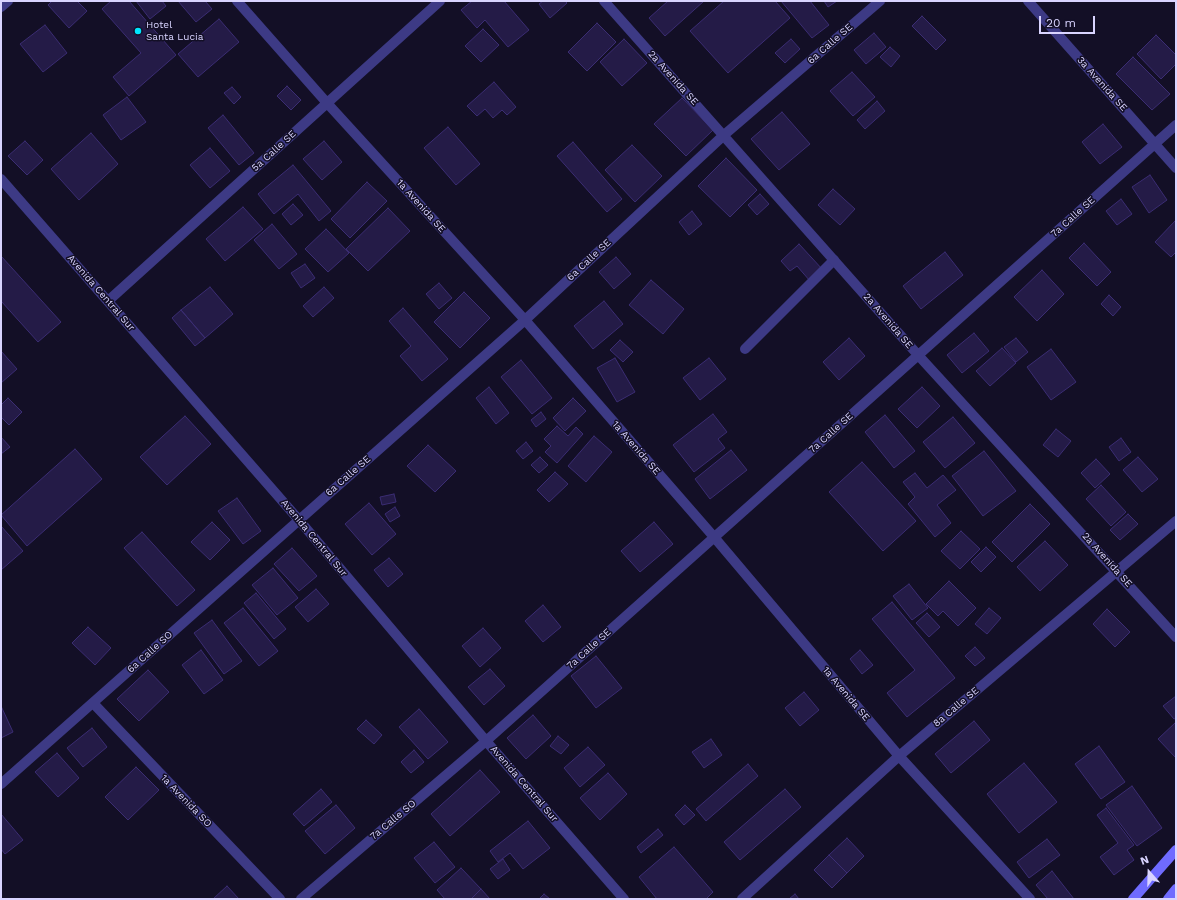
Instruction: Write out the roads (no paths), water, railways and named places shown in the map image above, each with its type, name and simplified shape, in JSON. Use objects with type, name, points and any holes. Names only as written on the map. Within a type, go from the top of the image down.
[{"type":"main road","points":[[1133,899],[1176,850]]},
{"type":"main road","points":[[1168,899],[1176,889]]},
{"type":"street","points":[[1,7],[8,1]]},
{"type":"street","name":"1a Avenida SE","points":[[237,1],[327,103],[525,320],[714,537],[899,756],[1030,899]]},
{"type":"street","name":"5a Calle SE","points":[[108,301],[440,1]]},
{"type":"street","name":"2a Avenida SE","points":[[604,1],[918,355],[1176,637]]},
{"type":"street","name":"6a Calle SE","points":[[299,520],[525,320],[724,135],[880,1]]},
{"type":"street","name":"3a Avenida SE","points":[[1028,1],[1176,168]]},
{"type":"street","name":"7a Calle SE","points":[[486,741],[1176,125]]},
{"type":"street","name":"Avenida Central Sur","points":[[1,179],[299,520],[486,741],[624,899]]},
{"type":"street","points":[[745,349],[834,260]]},
{"type":"street","name":"6a Calle SO","points":[[1,784],[299,520]]},
{"type":"street","name":"8a Calle SE","points":[[742,899],[899,756],[1176,521]]},
{"type":"street","name":"1a Avenida SO","points":[[93,703],[280,899]]},
{"type":"street","name":"7a Calle SO","points":[[300,899],[486,741]]},
{"type":"place","name":"Hotel Santa Lucia","points":[[138,31]]}]
